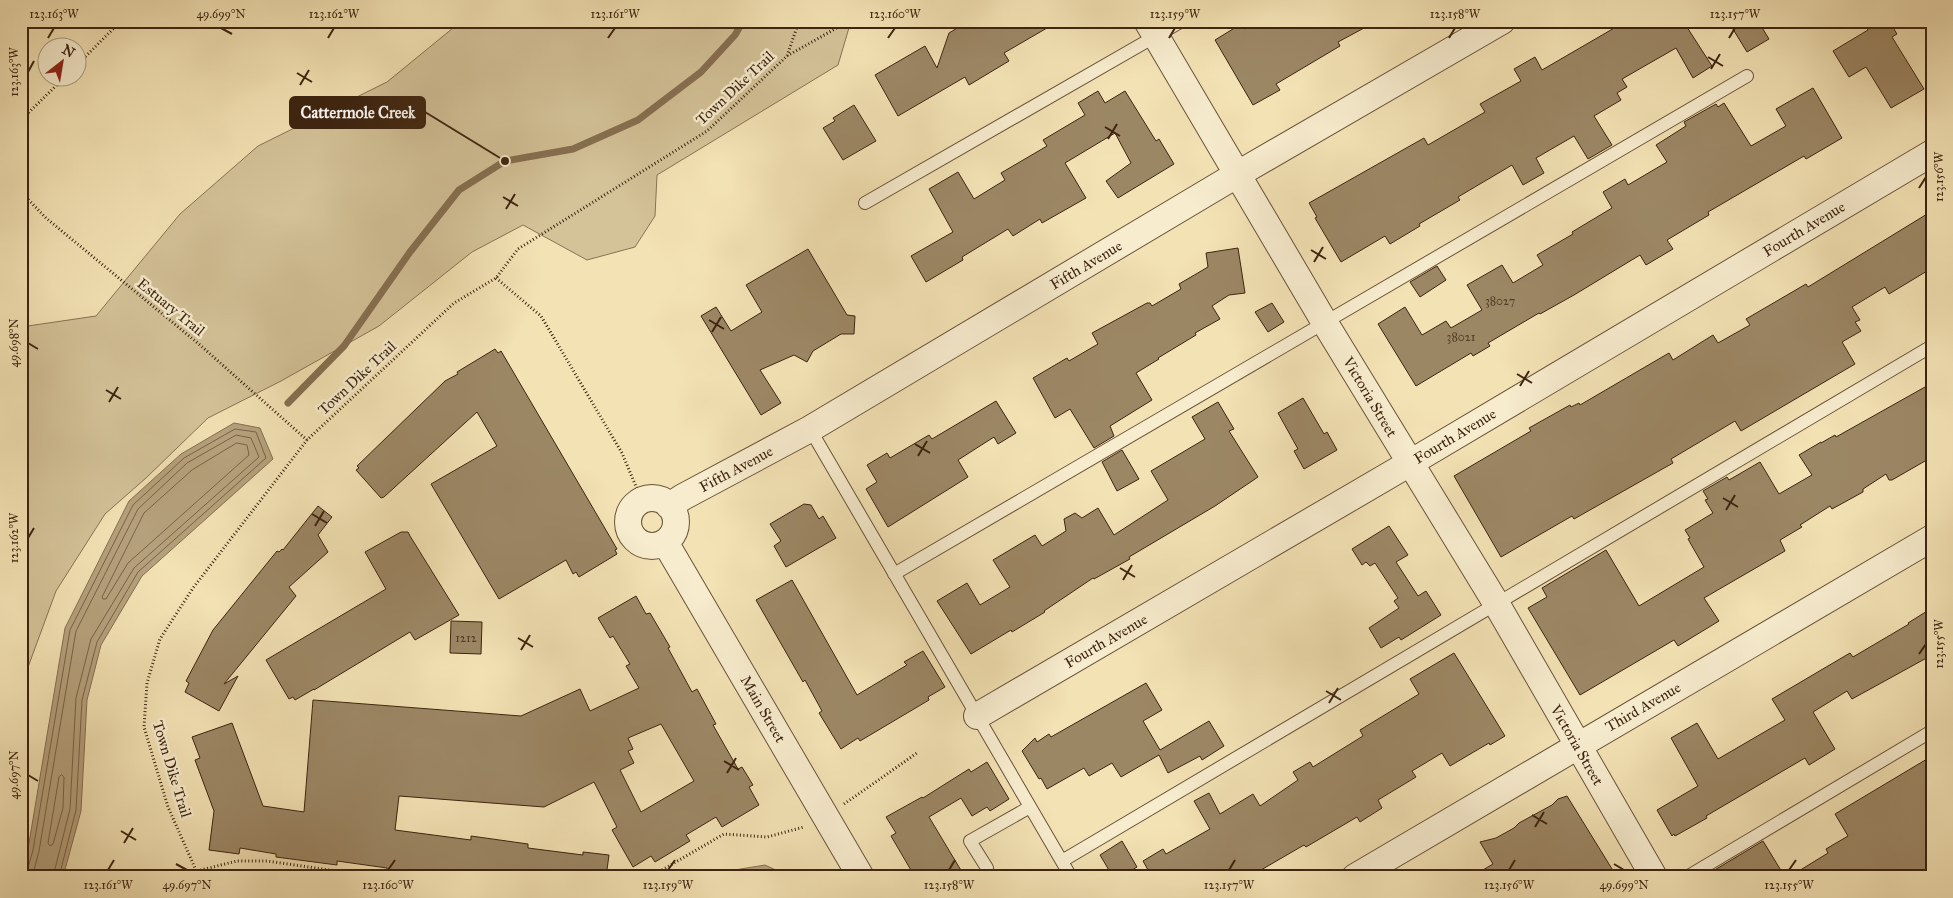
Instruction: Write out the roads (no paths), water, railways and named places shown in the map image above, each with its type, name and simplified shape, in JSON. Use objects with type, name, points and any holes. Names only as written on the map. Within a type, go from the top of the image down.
[{"type":"street","name":"Fifth Avenue","points":[[669,506],[810,429],[1238,174],[1502,21]]},
{"type":"street","name":"Victoria Street","points":[[1151,29],[1325,323],[1496,603],[1654,877]]},
{"type":"street","name":"Fourth Avenue","points":[[977,716],[1410,463],[1932,153]]},
{"type":"street","points":[[657,499],[669,506],[674,513],[676,521],[674,530],[665,542],[649,546],[642,544],[631,533],[628,526],[631,511],[642,501],[657,499]]},
{"type":"street","name":"Third Avenue","points":[[1355,877],[1932,538]]},
{"type":"street","name":"Main Street","points":[[665,542],[861,877]]},
{"type":"lane","points":[[865,203],[1151,29],[1182,21]]},
{"type":"lane","points":[[894,574],[1747,76]]},
{"type":"lane","points":[[1062,861],[1932,346]]},
{"type":"lane","points":[[810,429],[1071,877]]},
{"type":"lane","points":[[1687,877],[1932,731]]},
{"type":"lane","points":[[987,868],[970,841],[1030,807]]},
{"type":"water","points":[[234,423],[260,428],[273,459],[142,576],[101,645],[87,700],[81,811],[63,877],[21,877],[28,849],[65,628],[129,501],[181,454]]},
{"type":"water","points":[[765,865],[791,877],[706,877],[710,874]]},
{"type":"waterway","points":[[288,403],[344,346],[410,252],[459,190],[505,161],[573,149],[638,120],[701,72],[735,35],[743,21]]},
{"type":"place","name":"Cattermole Creek","points":[[505,161]]}]
